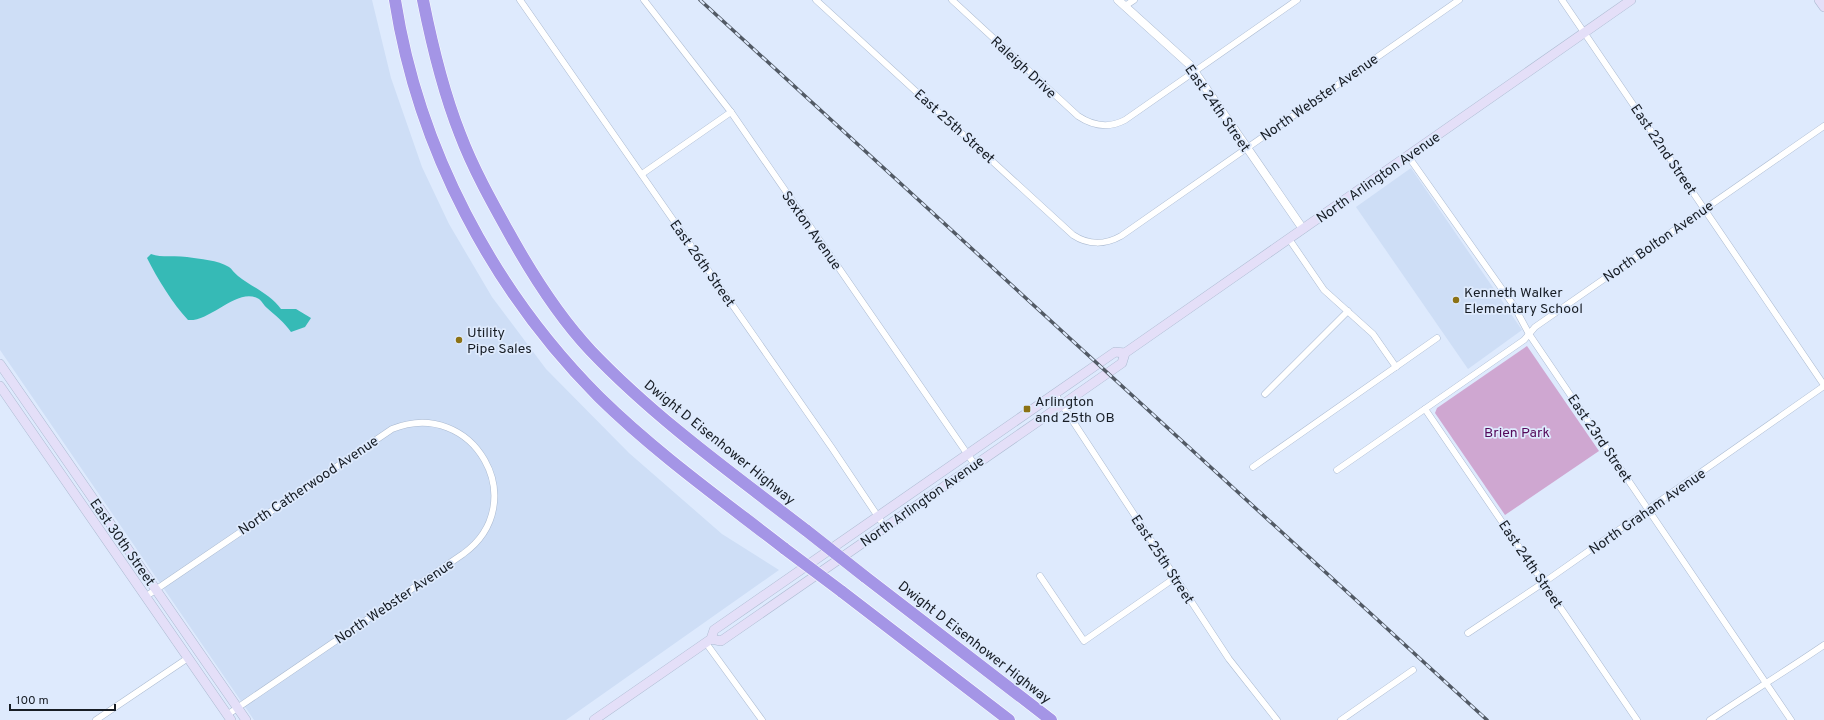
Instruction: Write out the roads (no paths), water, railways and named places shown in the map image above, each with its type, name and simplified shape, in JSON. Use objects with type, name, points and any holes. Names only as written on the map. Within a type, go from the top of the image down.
[{"type":"highway","points":[[395,0],[412,74],[438,152],[478,235],[521,304],[567,362],[618,415],[652,446],[1009,720]]},
{"type":"highway","name":"Dwight D Eisenhower Highway","points":[[423,0],[431,40],[460,135],[482,184],[528,267],[557,309],[590,349],[628,387],[675,429],[1051,720]]},
{"type":"main road","name":"North Arlington Avenue","points":[[709,641],[721,641],[1122,363],[1125,353],[1631,0]]},
{"type":"main road","points":[[1819,0],[1824,7]]},
{"type":"main road","name":"North Arlington Avenue","points":[[594,720],[709,641],[714,630],[1115,352],[1125,353]]},
{"type":"main road","name":"East 30th Street","points":[[0,364],[246,720]]},
{"type":"main road","name":"East 30th Street","points":[[0,386],[229,717]]},
{"type":"street","name":"East 26th Street","points":[[520,0],[642,174],[885,527]]},
{"type":"street","name":"Sexton Avenue","points":[[644,0],[731,112],[975,465]]},
{"type":"street","name":"East 25th Street","points":[[816,0],[1073,235],[1083,240],[1098,243]]},
{"type":"street","name":"Raleigh Drive","points":[[952,0],[1078,116],[1089,123],[1101,126],[1115,124],[1125,120],[1194,71]]},
{"type":"street","name":"East 24th Street","points":[[1118,0],[1190,65],[1303,229]]},
{"type":"street","points":[[1125,6],[1134,0]]},
{"type":"street","points":[[1194,71],[1297,0]]},
{"type":"street","name":"North Webster Avenue","points":[[1098,243],[1108,242],[1121,236],[1459,0]]},
{"type":"street","name":"East 22nd Street","points":[[1562,0],[1824,386]]},
{"type":"street","points":[[642,174],[731,112]]},
{"type":"street","name":"North Bolton Avenue","points":[[1337,470],[1524,340],[1535,327],[1824,126]]},
{"type":"street","name":"East 23rd Street","points":[[1408,156],[1514,306],[1529,334],[1791,720]]},
{"type":"street","points":[[1289,239],[1318,283],[1373,334],[1396,367]]},
{"type":"street","points":[[1265,394],[1348,311]]},
{"type":"street","points":[[1252,467],[1437,338]]},
{"type":"street","name":"North Graham Avenue","points":[[1468,633],[1544,583],[1824,386]]},
{"type":"street","name":"East 25th Street","points":[[1055,394],[1229,659],[1277,720]]},
{"type":"street","name":"East 24th Street","points":[[1425,409],[1637,720]]},
{"type":"street","name":"North Catherwood Avenue","points":[[145,597],[392,429],[414,423],[433,424],[449,428],[460,434],[479,451]]},
{"type":"street","name":"North Webster Avenue","points":[[229,717],[238,708],[463,554],[475,544],[486,529],[494,503],[494,484],[490,471],[479,451]]},
{"type":"street","points":[[1040,576],[1084,641],[1176,577]]},
{"type":"street","points":[[709,641],[762,720]]},
{"type":"street","points":[[1710,720],[1766,683],[1774,680],[1824,644]]},
{"type":"street","points":[[96,720],[188,658]]},
{"type":"street","points":[[1341,720],[1413,670]]},
{"type":"railway","points":[[700,0],[1487,720]]},
{"type":"place","name":"Kenneth Walker Elementary School","points":[[1456,300]]},
{"type":"place","name":"Utility Pipe Sales","points":[[459,340]]},
{"type":"place","name":"Arlington and 25th OB","points":[[1027,409]]},
{"type":"park label","name":"Brien Park","points":[[1517,432]]}]
